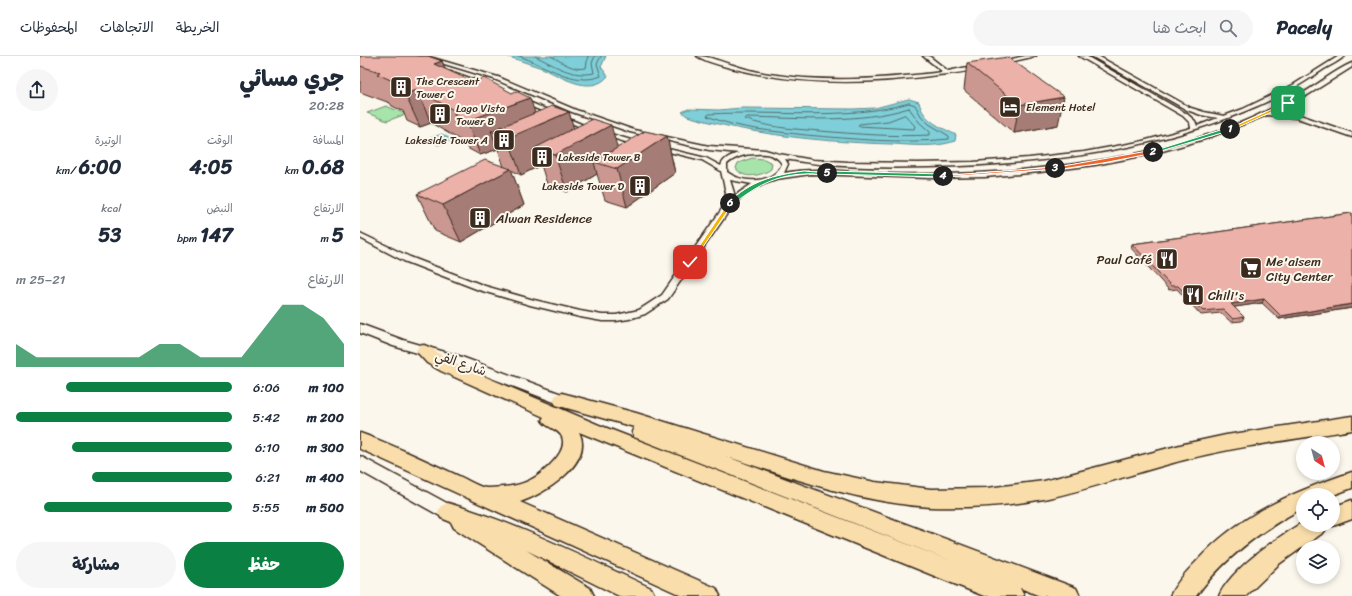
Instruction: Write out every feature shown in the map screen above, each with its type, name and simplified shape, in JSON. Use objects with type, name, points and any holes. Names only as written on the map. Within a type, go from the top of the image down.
[{"type":"highway","points":[[424,351],[439,363],[592,430],[1012,596]]},
{"type":"highway","points":[[562,400],[616,414],[828,481],[894,494],[954,499],[1022,494],[1044,490],[1184,452],[1226,443],[1352,423]]},
{"type":"highway","points":[[562,400],[593,414],[1059,593]]},
{"type":"highway","points":[[484,494],[510,496],[533,489],[553,476],[568,457],[571,438],[566,428],[540,414],[524,401]]},
{"type":"highway","points":[[360,441],[484,494],[708,596]]},
{"type":"highway","points":[[1329,488],[1352,480]]},
{"type":"highway","points":[[1184,593],[1204,569],[1240,535],[1271,515],[1296,502]]},
{"type":"highway","points":[[1340,514],[1352,509]]},
{"type":"highway","points":[[448,512],[515,556],[582,596]]},
{"type":"highway","points":[[448,512],[517,536],[643,596]]},
{"type":"highway","points":[[1231,596],[1263,562],[1282,547],[1306,532]]},
{"type":"street","points":[[421,56],[463,67],[512,84],[605,123],[632,131],[709,148],[766,152],[779,156],[814,161],[888,165],[998,163],[1056,157],[1109,149],[1157,139],[1194,129],[1252,107],[1288,89],[1342,56]]},
{"type":"street","points":[[700,56],[724,65],[755,72],[824,81],[856,82],[888,80],[948,72],[983,65]]},
{"type":"street","points":[[926,56],[948,72]]},
{"type":"street","points":[[994,63],[1033,56]]},
{"type":"street","points":[[1082,56],[1185,115],[1193,122],[1194,129]]},
{"type":"street","points":[[1094,56],[1189,110],[1211,116],[1226,117]]},
{"type":"street","points":[[516,98],[591,130],[650,147],[696,156],[710,162],[724,172],[746,182],[762,181],[804,172],[890,176],[964,175],[1059,168],[1121,158],[1170,147],[1221,132],[1266,114],[1310,92],[1352,65]]},
{"type":"street","points":[[444,71],[489,90]]},
{"type":"street","points":[[512,84],[521,80]]},
{"type":"street","points":[[550,100],[560,97]]},
{"type":"street","points":[[1288,103],[1298,116]]},
{"type":"street","points":[[537,114],[545,111]]},
{"type":"street","points":[[1266,114],[1298,116],[1352,135]]},
{"type":"street","points":[[728,206],[730,193],[724,172],[728,160],[742,153],[751,152]]},
{"type":"street","points":[[775,177],[784,168],[785,164],[779,156]]},
{"type":"street","points":[[360,235],[413,261],[456,278],[541,305],[591,316],[610,322],[634,321],[646,317],[660,308],[669,296],[670,290],[728,206],[742,194],[762,181]]},
{"type":"street","name":"شارع الفي","points":[[360,328],[392,341],[454,359],[562,400]]},
{"type":"street","points":[[360,463],[448,512]]},
{"type":"green space","points":[[386,106],[406,114],[387,121],[367,113]]},
{"type":"green space","points":[[752,158],[764,159],[772,163],[771,169],[752,176],[739,172],[736,168],[738,163]]},
{"type":"water","points":[[506,56],[606,56],[601,67],[608,76],[601,82],[593,85],[584,85],[566,80],[542,68]]},
{"type":"water","points":[[909,99],[919,102],[924,114],[933,123],[956,135],[955,141],[940,145],[923,146],[814,139],[763,133],[712,123],[687,116],[682,112],[688,109],[875,108]]},
{"type":"water","points":[[442,134],[452,140],[438,145],[428,139]]},
{"type":"building","points":[[360,56],[428,56],[442,61],[434,64],[474,82],[484,78],[512,93],[516,91],[530,98],[467,121],[453,114],[457,112],[417,90],[405,94],[392,88],[402,85],[377,74],[380,72],[360,66]]},
{"type":"building","points":[[1008,57],[1064,97],[1019,105],[967,63]]},
{"type":"building","points":[[552,106],[569,112],[508,138],[491,131]]},
{"type":"building","points":[[592,119],[611,125],[555,155],[535,148]]},
{"type":"building","points":[[645,131],[667,136],[617,169],[594,162]]},
{"type":"building","points":[[485,160],[511,169],[443,205],[417,194]]},
{"type":"building","name":"Me'aisem City Center","points":[[1352,213],[1352,304],[1281,316],[1264,299],[1231,304],[1244,317],[1233,319],[1223,309],[1203,311],[1178,286],[1171,286],[1132,244]]},
{"type":"place","name":"The Crescent Tower C","points":[[401,87]]},
{"type":"place","name":"Element Hotel","points":[[1010,107]]},
{"type":"place","name":"Lago Vista Tower B","points":[[440,114]]},
{"type":"place","name":"Lakeside Tower A","points":[[504,140]]},
{"type":"place","name":"Lakeside Tower B","points":[[542,157]]},
{"type":"place","name":"Lakeside Tower D","points":[[640,186]]},
{"type":"place","name":"Alwan Residence","points":[[480,218]]},
{"type":"place","name":"Paul Café","points":[[1167,259]]},
{"type":"place","name":"Me'aisem City Center","points":[[1251,268]]},
{"type":"place","name":"Chili's","points":[[1193,295]]},
{"type":"route","points":[[690,262],[734,199],[762,181],[784,174],[804,172],[890,176],[964,175],[1052,169],[1103,162],[1170,147],[1206,137],[1244,124],[1288,103]]}]
